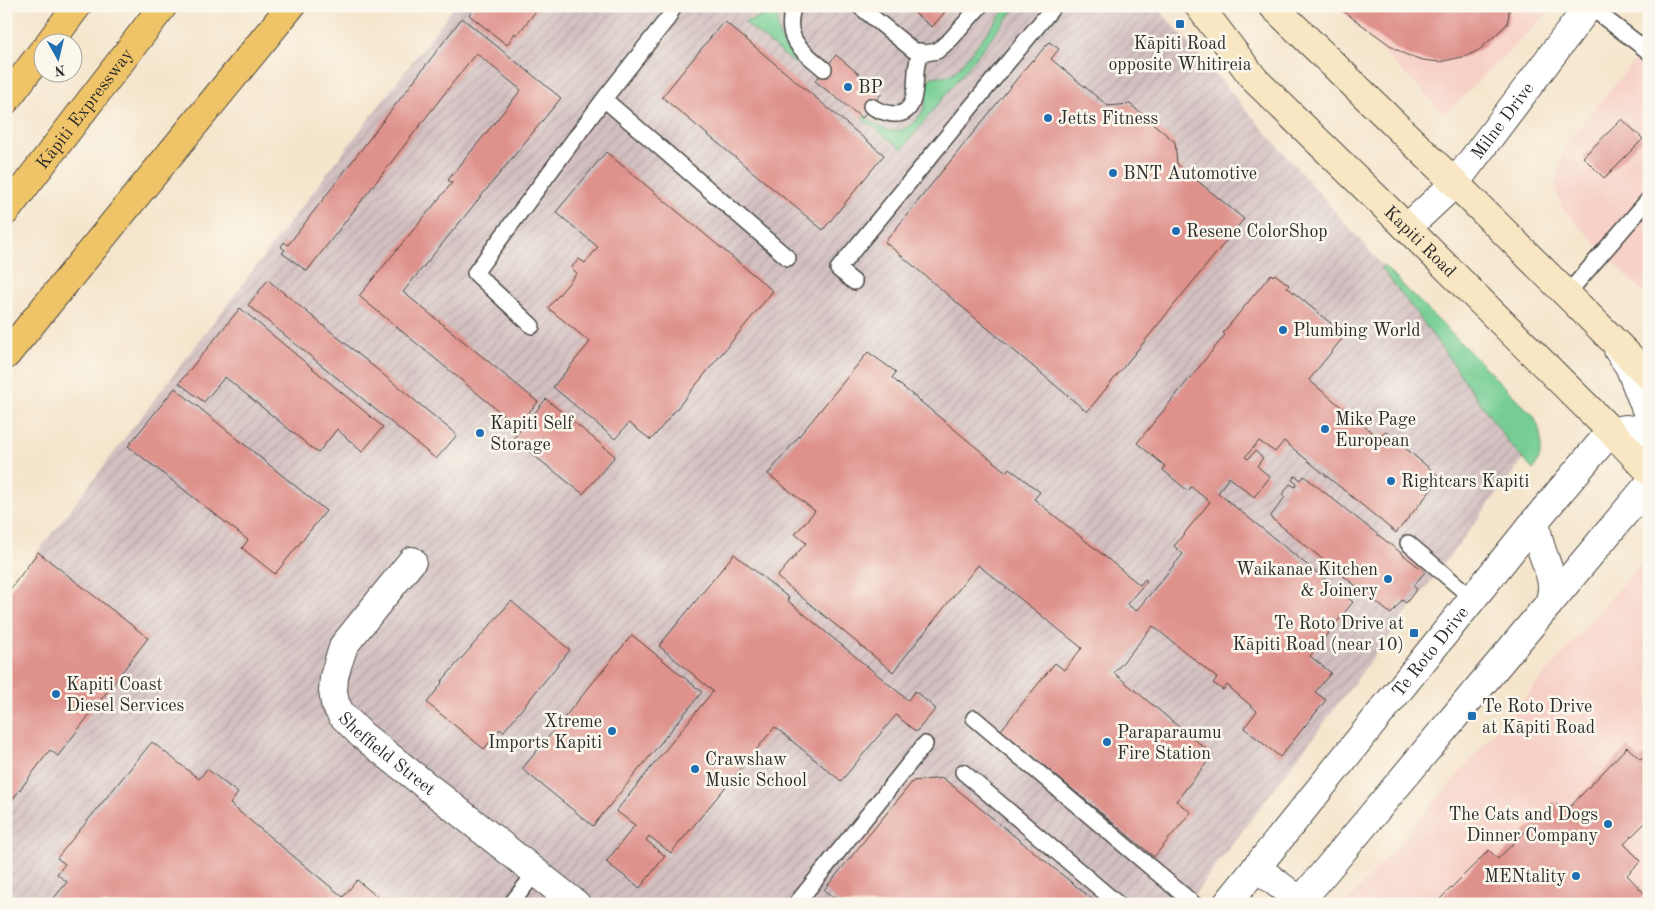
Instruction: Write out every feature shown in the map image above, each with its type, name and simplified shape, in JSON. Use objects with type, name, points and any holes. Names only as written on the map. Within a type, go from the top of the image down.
[{"type":"highway","points":[[58,32],[78,6]]},
{"type":"highway","name":"Kāpiti Expressway","points":[[6,211],[163,6]]},
{"type":"highway","points":[[6,355],[291,6]]},
{"type":"highway","points":[[6,100],[32,65]]},
{"type":"main road","name":"Kapiti Road","points":[[1199,6],[1256,80],[1407,228],[1649,471]]},
{"type":"main road","points":[[1273,6],[1649,376]]},
{"type":"street","name":"Milne Drive","points":[[1407,228],[1455,183],[1589,6]]},
{"type":"street","points":[[1610,339],[1630,366],[1649,417]]},
{"type":"street","points":[[1611,431],[1625,429],[1649,432]]},
{"type":"street","name":"Te Roto Drive","points":[[1227,904],[1534,521],[1611,431]]},
{"type":"street","points":[[1256,867],[1299,902],[1649,484]]},
{"type":"street","points":[[1534,521],[1541,549],[1552,579],[1552,592],[1548,605]]},
{"type":"street","name":"Sheffield Street","points":[[412,561],[344,645],[334,677],[333,691],[335,703],[341,714],[362,735],[573,903]]},
{"type":"lane","points":[[532,326],[475,273],[604,99],[668,18],[674,6]]},
{"type":"lane","points":[[794,6],[790,17],[792,32],[797,45],[824,69]]},
{"type":"lane","points":[[859,6],[913,50],[926,53],[938,51],[951,40],[980,6]]},
{"type":"lane","points":[[854,282],[838,268],[1054,6]]},
{"type":"lane","points":[[1589,6],[1649,52]]},
{"type":"lane","points":[[871,106],[888,114],[898,114],[907,111],[915,92],[916,70],[920,51]]},
{"type":"lane","points":[[604,99],[788,258]]},
{"type":"lane","points":[[1567,294],[1649,199]]},
{"type":"lane","points":[[1408,543],[1473,599]]},
{"type":"lane","points":[[974,718],[1194,904]]},
{"type":"lane","points":[[796,904],[925,744]]},
{"type":"lane","points":[[963,772],[1118,904]]},
{"type":"lane","points":[[511,904],[536,872]]},
{"type":"shaded area","points":[[455,6],[1156,6],[1536,442],[1187,904],[6,904],[6,594]]},
{"type":"shaded area","points":[[1337,6],[1555,6],[1445,114]]},
{"type":"shaded area","points":[[1649,44],[1649,299],[1562,208],[1555,186],[1564,145]]},
{"type":"shaded area","points":[[1649,554],[1649,904],[1346,904]]},
{"type":"green space","points":[[1008,6],[1017,6],[902,149],[862,118],[864,115],[881,127],[893,131],[911,125],[923,110],[926,97],[925,84],[931,77],[950,75],[957,70]]},
{"type":"green space","points":[[778,12],[779,34],[783,44],[798,60],[795,64],[744,22]]},
{"type":"green space","points":[[1384,266],[1533,415],[1541,436],[1541,450],[1533,470],[1509,443],[1426,326],[1382,269],[1381,267]]},
{"type":"building","points":[[475,6],[540,6],[517,35],[515,33],[507,45],[469,15]]},
{"type":"building","points":[[906,6],[950,6],[932,27]]},
{"type":"building","points":[[1336,6],[1509,6],[1509,14],[1507,24],[1479,50],[1467,56],[1439,62],[1423,60],[1394,48]]},
{"type":"building","points":[[462,18],[561,98],[403,292],[538,402],[517,426],[359,296],[452,183],[448,180],[521,90],[476,53],[307,271],[282,253],[285,250],[281,247],[284,242],[288,245]]},
{"type":"building","points":[[724,21],[884,155],[823,230],[662,97]]},
{"type":"building","points":[[1049,42],[1059,49],[1051,59],[1108,106],[1130,104],[1175,142],[1177,164],[1244,219],[1087,412],[885,242],[1032,60]]},
{"type":"building","name":"BP","points":[[836,55],[882,93],[862,118],[815,81]]},
{"type":"building","points":[[1622,119],[1643,139],[1604,178],[1583,157]]},
{"type":"building","points":[[606,152],[773,291],[651,440],[629,423],[615,439],[553,387],[590,342],[548,308],[577,273],[571,268],[579,259],[585,263],[598,247],[556,212]]},
{"type":"building","points":[[1271,274],[1273,276],[1275,274],[1289,285],[1287,287],[1345,335],[1309,380],[1380,439],[1385,431],[1441,478],[1396,533],[1284,441],[1275,452],[1259,441],[1245,457],[1248,459],[1255,451],[1263,458],[1257,466],[1270,477],[1254,497],[1229,477],[1218,493],[1353,602],[1310,656],[1331,673],[1315,692],[1326,700],[1280,757],[1244,728],[1257,711],[1227,685],[1223,690],[1213,683],[1217,678],[1153,626],[1114,673],[1213,755],[1176,801],[1191,812],[1154,857],[1001,730],[1055,663],[1064,670],[1082,648],[978,565],[893,672],[777,577],[806,543],[795,534],[815,511],[768,474],[868,352],[896,372],[892,378],[1006,472],[1009,468],[1040,492],[1034,499],[1140,585],[1145,579],[1147,581],[1127,604],[1136,611],[1183,554],[1174,546],[1210,502],[1191,487],[1188,491],[1163,470],[1165,466],[1137,443],[1225,335],[1223,333]]},
{"type":"building","points":[[268,280],[457,435],[436,459],[248,305]]},
{"type":"building","points":[[240,308],[383,427],[362,452],[337,429],[318,453],[225,377],[204,402],[179,383]]},
{"type":"building","points":[[175,388],[326,511],[275,574],[242,548],[248,540],[128,446]]},
{"type":"building","points":[[546,399],[615,456],[583,494],[513,439]]},
{"type":"building","points":[[1295,476],[1301,480],[1304,476],[1425,572],[1413,586],[1417,589],[1406,603],[1402,600],[1391,614],[1270,517],[1285,497],[1282,495],[1290,484],[1295,487],[1297,484],[1292,480]]},
{"type":"building","name":"Kapiti Coast Diesel Services","points":[[38,552],[148,638],[58,756],[50,750],[6,808],[6,595]]},
{"type":"building","points":[[734,554],[789,598],[787,600],[908,700],[915,691],[936,709],[916,732],[896,715],[841,781],[775,727],[671,853],[649,836],[646,840],[665,856],[640,888],[606,862],[635,825],[616,811],[713,691],[659,646]]},
{"type":"building","points":[[511,601],[570,650],[503,732],[500,729],[484,749],[427,703],[441,682]]},
{"type":"building","name":"Xtreme Imports Kapiti","points":[[632,635],[702,692],[593,826],[522,769]]},
{"type":"building","points":[[152,742],[199,779],[207,769],[238,793],[230,804],[343,897],[357,880],[386,904],[49,904],[67,882],[57,874],[65,864],[57,858]]},
{"type":"building","points":[[1627,747],[1640,759],[1649,753],[1649,819],[1624,844],[1641,861],[1627,875],[1646,895],[1636,904],[1435,904],[1489,850],[1498,859],[1554,802],[1565,812]]},
{"type":"building","points":[[943,778],[1098,904],[841,904],[824,890],[913,781]]},
{"type":"place","name":"Kāpiti Road opposite Whitireia","points":[[1180,24]]},
{"type":"place","name":"BP","points":[[848,87]]},
{"type":"place","name":"Jetts Fitness","points":[[1048,118]]},
{"type":"place","name":"BNT Automotive","points":[[1113,173]]},
{"type":"place","name":"Resene ColorShop","points":[[1176,231]]},
{"type":"place","name":"Plumbing World","points":[[1283,330]]},
{"type":"place","name":"Mike Page European","points":[[1325,429]]},
{"type":"place","name":"Kapiti Self Storage","points":[[480,433]]},
{"type":"place","name":"Rightcars Kapiti","points":[[1391,481]]},
{"type":"place","name":"Waikanae Kitchen & Joinery","points":[[1388,579]]},
{"type":"place","name":"Te Roto Drive at Kāpiti Road (near 10)","points":[[1414,633]]},
{"type":"place","name":"Kapiti Coast Diesel Services","points":[[56,694]]},
{"type":"place","name":"Te Roto Drive at Kāpiti Road","points":[[1472,716]]},
{"type":"place","name":"Xtreme Imports Kapiti","points":[[612,731]]},
{"type":"place","name":"Paraparaumu Fire Station","points":[[1107,742]]},
{"type":"place","name":"Crawshaw Music School","points":[[695,769]]},
{"type":"place","name":"The Cats and Dogs Dinner Company","points":[[1608,824]]},
{"type":"place","name":"MENtality","points":[[1576,876]]}]
